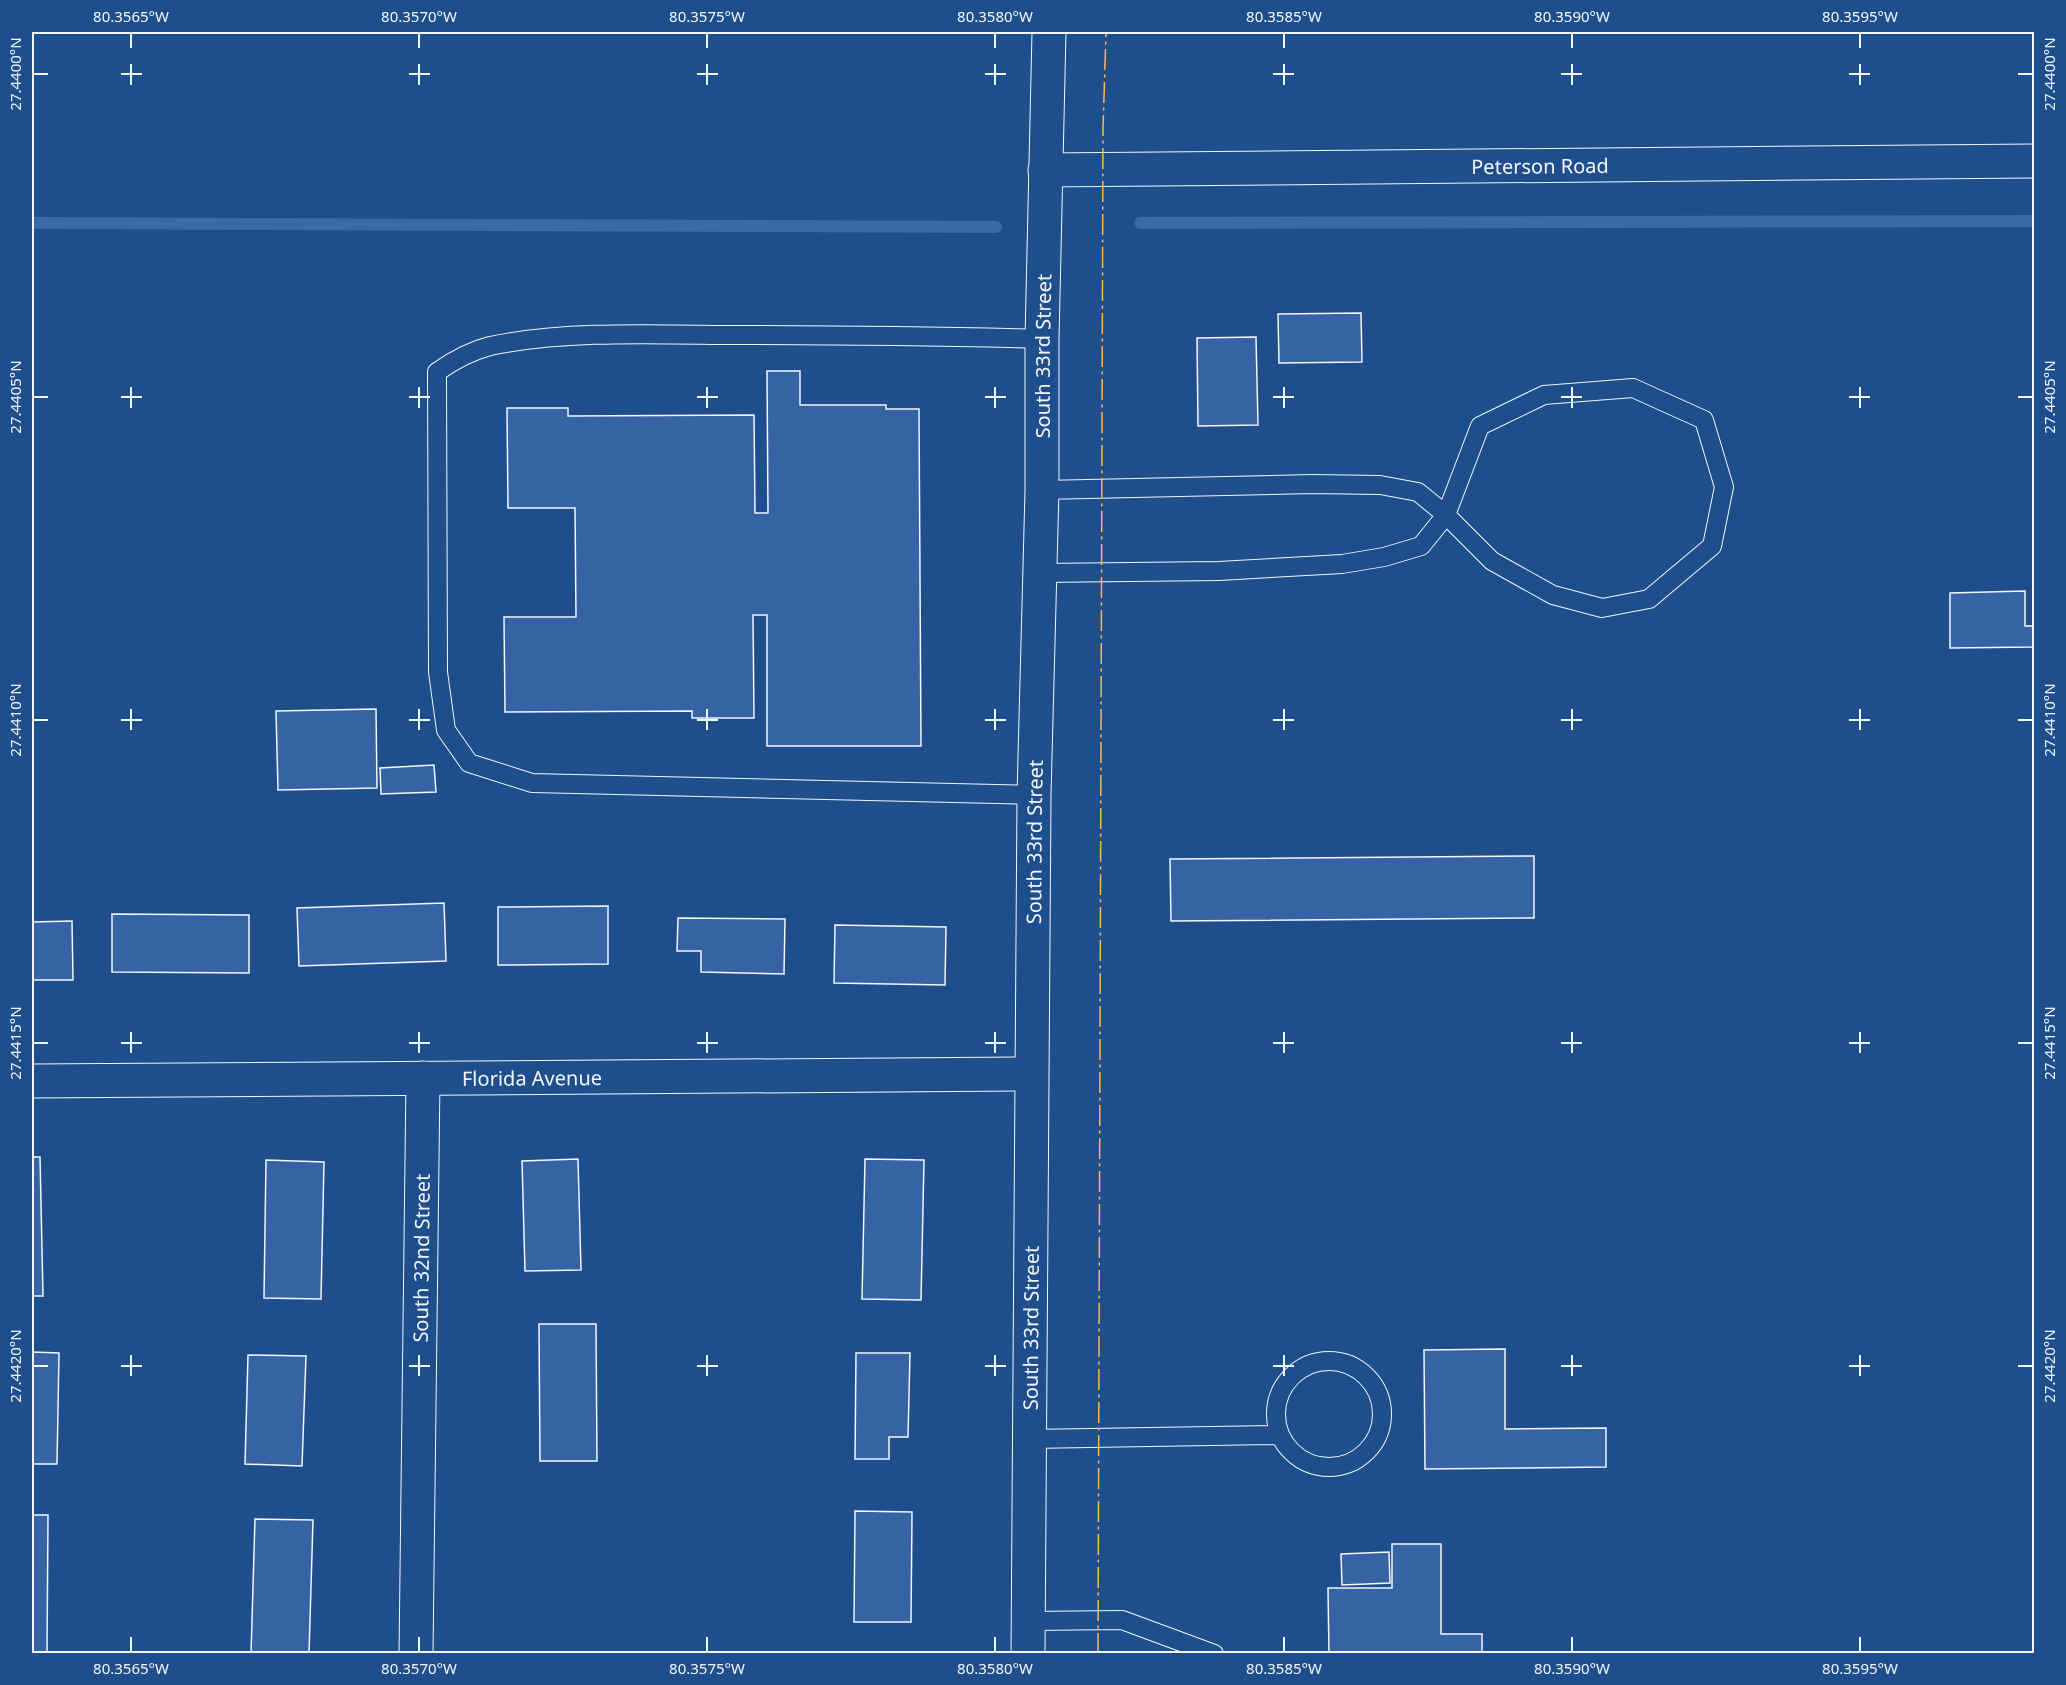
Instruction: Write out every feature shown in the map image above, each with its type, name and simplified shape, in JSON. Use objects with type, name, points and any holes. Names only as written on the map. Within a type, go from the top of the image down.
[{"type":"street","name":"South 33rd Street","points":[[1028,1653],[1034,795],[1042,490],[1042,339],[1049,32]]},
{"type":"street","name":"Peterson Road","points":[[1045,170],[2034,161]]},
{"type":"street","name":"Florida Avenue","points":[[32,1081],[1031,1074]]},
{"type":"street","name":"South 32nd Street","points":[[416,1653],[423,1078]]},
{"type":"lane","points":[[1034,795],[532,783],[470,763],[446,730],[438,672],[437,372],[461,356],[489,347],[536,339],[730,334],[918,335],[1042,339]]},
{"type":"lane","points":[[1040,573],[1219,572],[1342,564],[1384,557],[1421,546],[1446,515],[1480,426],[1544,395],[1633,388],[1704,420],[1724,487],[1712,546],[1649,599],[1602,608],[1553,595],[1492,561],[1446,515],[1418,492],[1380,485],[1312,484],[1042,490]]},
{"type":"lane","points":[[1328,1361],[1349,1365],[1366,1377],[1378,1394],[1382,1414],[1378,1435],[1366,1452],[1349,1464],[1328,1468],[1308,1464],[1291,1452],[1279,1435],[1275,1415],[1279,1394],[1290,1377],[1308,1365],[1328,1361]]},
{"type":"lane","points":[[1029,1439],[1279,1435]]},
{"type":"lane","points":[[1028,1621],[1122,1620],[1214,1653]]},
{"type":"building","points":[[1361,313],[1362,362],[1279,363],[1278,314]]},
{"type":"building","points":[[1256,337],[1258,425],[1198,426],[1197,338]]},
{"type":"building","points":[[767,371],[800,371],[800,405],[886,405],[886,409],[919,409],[921,746],[767,746],[767,615],[753,615],[754,718],[692,718],[692,711],[505,712],[504,617],[576,617],[575,508],[508,508],[507,408],[568,408],[568,416],[754,415],[755,513],[768,513]]},
{"type":"building","points":[[2025,591],[2025,626],[2034,626],[2034,647],[1950,648],[1950,593]]},
{"type":"building","points":[[376,709],[377,788],[278,790],[276,711]]},
{"type":"building","points":[[434,765],[436,792],[381,794],[380,768]]},
{"type":"building","points":[[1534,856],[1534,918],[1171,921],[1170,859]]},
{"type":"building","points":[[444,903],[446,961],[299,966],[297,908]]},
{"type":"building","points":[[608,906],[608,964],[498,965],[498,907]]},
{"type":"building","points":[[112,914],[249,915],[249,973],[112,972]]},
{"type":"building","points":[[678,918],[785,919],[784,974],[701,972],[701,951],[677,951]]},
{"type":"building","points":[[72,921],[73,980],[32,980],[32,922]]},
{"type":"building","points":[[835,925],[946,927],[945,985],[834,983]]},
{"type":"building","points":[[32,1157],[40,1157],[43,1296],[32,1296]]},
{"type":"building","points":[[578,1159],[581,1270],[525,1271],[522,1161]]},
{"type":"building","points":[[865,1159],[924,1160],[921,1300],[862,1299]]},
{"type":"building","points":[[266,1160],[324,1162],[321,1299],[264,1298]]},
{"type":"building","points":[[539,1324],[596,1324],[597,1461],[540,1461]]},
{"type":"building","points":[[1505,1349],[1505,1429],[1606,1428],[1606,1467],[1425,1469],[1424,1350]]},
{"type":"building","points":[[32,1352],[59,1353],[57,1464],[32,1464]]},
{"type":"building","points":[[856,1353],[910,1353],[908,1437],[889,1437],[889,1459],[855,1459]]},
{"type":"building","points":[[248,1355],[306,1356],[302,1466],[245,1464]]},
{"type":"building","points":[[855,1511],[912,1512],[911,1622],[854,1622]]},
{"type":"building","points":[[32,1515],[48,1515],[47,1654],[32,1653]]},
{"type":"building","points":[[255,1519],[313,1520],[309,1654],[251,1654]]},
{"type":"building","points":[[1392,1544],[1441,1544],[1441,1634],[1482,1634],[1482,1654],[1329,1654],[1328,1588],[1392,1588]]},
{"type":"building","points":[[1389,1552],[1390,1583],[1342,1585],[1341,1554]]},
{"type":"waterway","points":[[1140,223],[2034,221]]},
{"type":"waterway","points":[[32,223],[996,227]]},
{"type":"power","points":[[1098,1654],[1103,129],[1106,32]]}]
